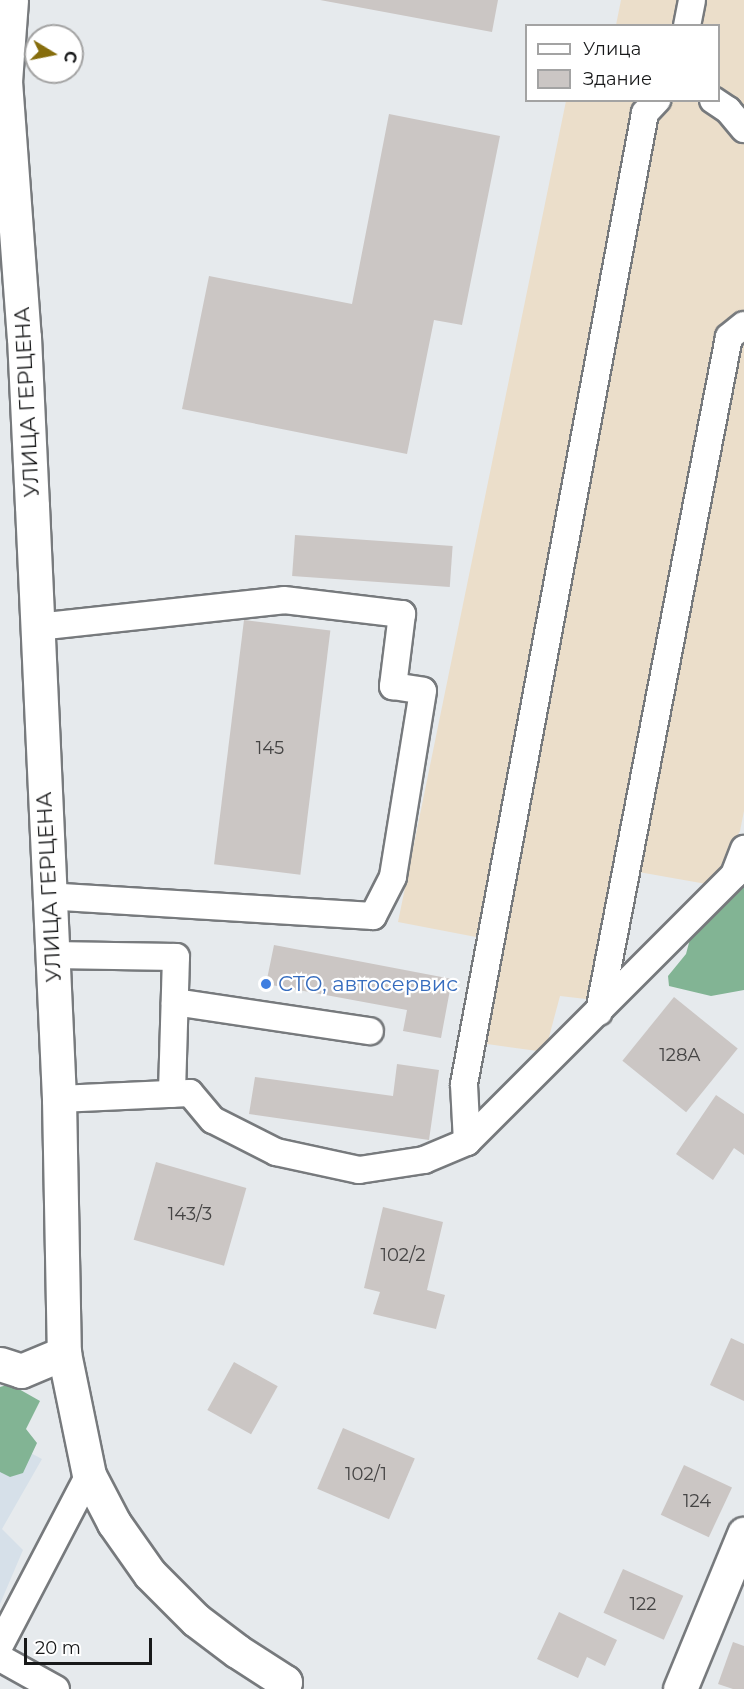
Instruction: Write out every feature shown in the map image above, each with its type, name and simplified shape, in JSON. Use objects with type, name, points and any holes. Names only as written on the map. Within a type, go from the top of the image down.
[{"type":"street","name":"УЛИЦА ГЕРЦЕНА","points":[[11,0],[2,81],[12,335],[37,627],[59,1099],[64,1353],[89,1475],[114,1523],[150,1574],[196,1620],[237,1651],[290,1686]]},
{"type":"street","points":[[0,1364],[21,1371],[64,1353]]},
{"type":"street","points":[[680,1689],[744,1534]]},
{"type":"lane","points":[[687,24],[692,0]]},
{"type":"lane","points":[[467,1142],[464,1084],[645,113],[655,102]]},
{"type":"lane","points":[[716,102],[728,110],[744,129]]},
{"type":"lane","points":[[599,1012],[729,336],[744,325]]},
{"type":"lane","points":[[37,627],[284,600],[402,614],[393,686],[423,691],[393,878],[373,916],[50,896]]},
{"type":"lane","points":[[59,1099],[190,1093],[213,1120],[276,1152],[359,1170],[424,1160],[467,1142],[734,875],[744,849]]},
{"type":"lane","points":[[52,955],[176,957],[172,1094]]},
{"type":"lane","points":[[175,1002],[369,1031]]},
{"type":"lane","points":[[0,1646],[89,1475]]},
{"type":"lane","points":[[0,1658],[56,1689]]},
{"type":"shaded area","points":[[621,0],[744,0],[744,811],[740,831],[712,885],[616,868],[586,999],[560,996],[545,1052],[487,1044],[502,942],[398,922],[566,102],[720,102],[720,24],[616,24]]},
{"type":"shaded area","points":[[0,1437],[42,1459],[2,1529],[23,1550],[0,1604]]},
{"type":"green space","points":[[744,882],[744,990],[711,996],[669,986],[668,976],[686,954],[690,939]]},
{"type":"green space","points":[[10,1384],[40,1401],[26,1429],[37,1443],[23,1473],[10,1477],[0,1472],[0,1387]]},
{"type":"building","points":[[320,0],[498,0],[492,32]]},
{"type":"building","points":[[389,114],[500,136],[462,325],[434,320],[407,454],[182,409],[209,276],[352,304]]},
{"type":"building","points":[[295,535],[453,546],[450,587],[292,576]]},
{"type":"building","points":[[244,620],[330,631],[300,875],[214,864]]},
{"type":"building","points":[[274,945],[452,979],[441,1038],[403,1031],[407,1010],[266,984]]},
{"type":"building","points":[[674,997],[738,1049],[686,1112],[622,1061]]},
{"type":"building","points":[[397,1064],[439,1070],[429,1140],[249,1114],[255,1077],[393,1096]]},
{"type":"building","points":[[716,1095],[744,1114],[744,1155],[734,1148],[713,1180],[676,1154]]},
{"type":"building","points":[[156,1162],[246,1188],[224,1266],[134,1240]]},
{"type":"building","points":[[383,1207],[443,1222],[427,1290],[445,1295],[436,1329],[373,1314],[380,1292],[364,1288]]},
{"type":"building","points":[[731,1338],[744,1344],[744,1401],[710,1385]]},
{"type":"building","points":[[234,1362],[278,1386],[251,1434],[207,1410]]},
{"type":"building","points":[[343,1428],[415,1458],[389,1519],[317,1489]]},
{"type":"building","points":[[684,1465],[732,1487],[709,1537],[661,1515]]},
{"type":"building","points":[[623,1569],[683,1596],[664,1640],[603,1613]]},
{"type":"building","points":[[559,1612],[617,1640],[605,1666],[587,1657],[578,1678],[537,1659]]},
{"type":"building","points":[[733,1642],[744,1646],[744,1689],[733,1689],[718,1684]]},
{"type":"place","name":"СТО, автосервис","points":[[266,984]]}]
